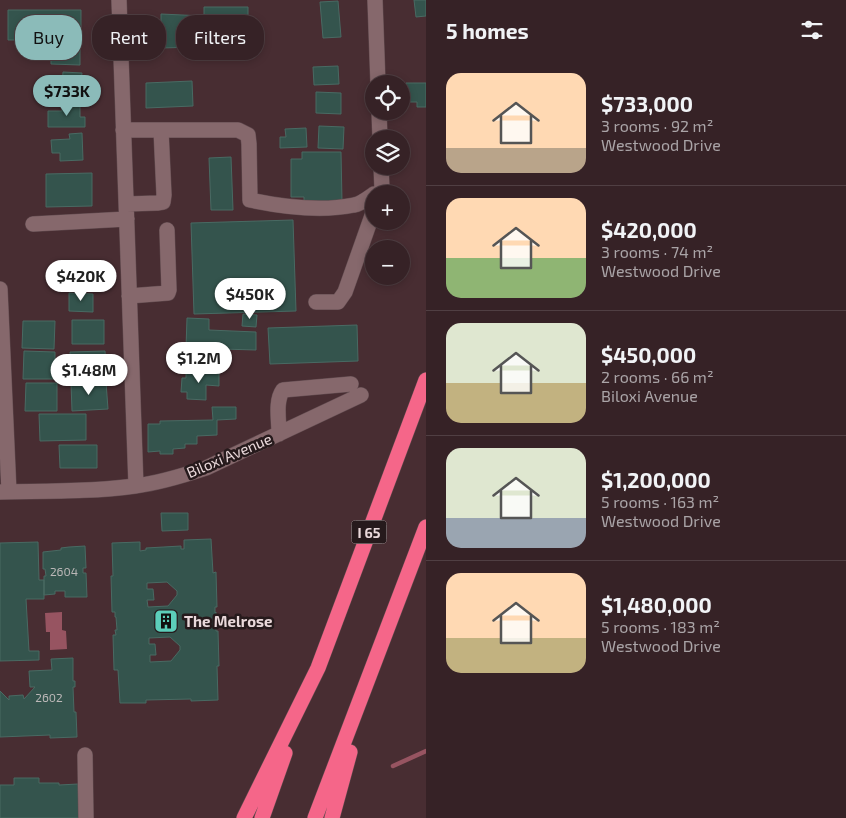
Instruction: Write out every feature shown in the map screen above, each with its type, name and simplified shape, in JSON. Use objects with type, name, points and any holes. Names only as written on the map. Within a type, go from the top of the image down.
[{"type":"highway","name":"I 65","points":[[262,818],[310,683],[318,668],[426,380]]},
{"type":"highway","points":[[315,818],[426,527]]},
{"type":"highway","points":[[332,818],[369,678]]},
{"type":"highway","points":[[244,818],[310,683]]},
{"type":"street","points":[[119,0],[136,486]]},
{"type":"street","points":[[374,0],[378,75]]},
{"type":"street","points":[[124,130],[238,130],[248,135],[250,200],[278,206],[317,208],[356,205],[365,199]]},
{"type":"street","points":[[33,224],[127,211],[163,202],[161,130]]},
{"type":"street","points":[[130,296],[168,293],[167,230]]},
{"type":"street","points":[[316,302],[338,302],[345,292],[367,230]]},
{"type":"street","points":[[0,289],[5,492]]},
{"type":"street","name":"Biloxi Avenue","points":[[5,492],[136,486],[179,477],[206,468],[279,434],[356,390],[283,390],[278,404],[279,434]]},
{"type":"street","points":[[84,755],[86,818]]},
{"type":"shaded area","points":[[62,612],[62,630],[66,631],[67,649],[50,650],[50,632],[46,632],[45,613]]},
{"type":"building","points":[[414,0],[426,0],[426,16],[416,17]]},
{"type":"building","points":[[338,1],[341,37],[323,38],[320,2]]},
{"type":"building","points":[[204,7],[248,7],[248,15],[204,15]]},
{"type":"building","points":[[8,10],[81,10],[81,15],[15,15],[15,40],[8,40]]},
{"type":"building","points":[[161,14],[182,15],[176,15],[176,48],[166,48],[166,15]]},
{"type":"building","points":[[51,60],[80,60],[80,65],[51,64]]},
{"type":"building","points":[[338,66],[339,84],[314,85],[313,67]]},
{"type":"building","points":[[63,72],[82,73],[79,98],[61,97]]},
{"type":"building","points":[[192,81],[193,106],[146,108],[146,83]]},
{"type":"building","points":[[410,83],[426,83],[426,107],[417,107],[417,102],[410,102]]},
{"type":"building","points":[[316,92],[341,93],[341,114],[316,113]]},
{"type":"building","points":[[62,103],[80,103],[80,117],[85,117],[85,127],[48,127],[48,111],[62,111]]},
{"type":"building","points":[[319,126],[344,127],[343,149],[318,148]]},
{"type":"building","points":[[306,128],[307,147],[280,148],[280,137],[286,137],[285,129]]},
{"type":"building","points":[[82,133],[83,160],[60,161],[60,153],[52,153],[51,140],[70,139],[69,134]]},
{"type":"building","points":[[302,152],[341,152],[342,202],[304,203],[304,197],[291,197],[291,159],[302,159]]},
{"type":"building","points":[[231,157],[233,210],[211,210],[209,158]]},
{"type":"building","points":[[92,173],[92,206],[46,207],[46,174]]},
{"type":"building","points":[[293,220],[296,311],[194,314],[191,223]]},
{"type":"building","points":[[69,293],[93,294],[93,312],[69,311]]},
{"type":"building","points":[[243,314],[257,315],[256,327],[242,326]]},
{"type":"building","points":[[187,318],[209,319],[209,330],[256,332],[256,350],[186,348]]},
{"type":"building","points":[[72,320],[104,320],[104,344],[72,344]]},
{"type":"building","points":[[23,321],[55,321],[54,349],[22,348]]},
{"type":"building","points":[[357,325],[358,361],[270,364],[268,328]]},
{"type":"building","points":[[24,351],[55,352],[55,379],[23,379]]},
{"type":"building","points":[[105,351],[107,378],[71,380],[70,352]]},
{"type":"building","points":[[186,370],[219,372],[219,386],[206,385],[206,400],[187,399],[187,392],[181,392],[182,378],[186,378]]},
{"type":"building","points":[[106,382],[108,409],[72,411],[71,383]]},
{"type":"building","points":[[26,383],[57,383],[57,411],[25,411]]},
{"type":"building","points":[[212,407],[236,407],[236,419],[217,420],[217,435],[197,436],[197,444],[185,444],[185,448],[173,449],[173,454],[160,454],[160,451],[148,452],[148,424],[160,424],[160,421],[213,420]]},
{"type":"building","points":[[39,414],[86,414],[86,440],[40,441]]},
{"type":"building","points":[[59,445],[97,445],[97,468],[60,468]]},
{"type":"building","points":[[161,513],[188,513],[188,530],[162,531]]},
{"type":"building","name":"The Melrose","points":[[211,539],[213,573],[216,572],[217,607],[215,607],[215,613],[216,631],[218,631],[218,700],[146,700],[146,703],[120,703],[118,670],[114,670],[113,635],[116,635],[115,630],[117,630],[115,612],[112,612],[112,543],[140,542],[140,551],[146,550],[146,548],[181,546],[181,549],[184,549],[184,540]],"holes":[[[167,582],[177,591],[177,595],[168,606],[148,607],[147,600],[154,600],[153,589],[147,589],[147,583]],[[170,637],[180,646],[180,650],[171,661],[150,662],[150,655],[156,655],[155,644],[149,644],[149,638]]]},
{"type":"building","points":[[38,542],[39,580],[44,580],[44,599],[26,599],[29,651],[39,651],[39,660],[0,661],[0,543]]},
{"type":"building","points":[[85,546],[86,568],[83,568],[83,573],[86,573],[87,597],[65,597],[65,591],[55,591],[55,594],[44,595],[44,576],[46,576],[45,569],[43,569],[43,552]]},
{"type":"building","points":[[73,658],[73,681],[75,681],[75,687],[73,687],[74,712],[76,712],[77,737],[50,738],[50,735],[0,737],[0,691],[9,700],[9,696],[23,695],[24,699],[35,687],[30,687],[29,671],[52,670],[51,659]]},
{"type":"building","points":[[14,778],[39,778],[39,783],[59,783],[59,785],[78,784],[79,818],[0,818],[0,785],[14,785]]},
{"type":"waterway","points":[[393,766],[426,751]]},
{"type":"place","name":"The Melrose","points":[[166,621]]}]
